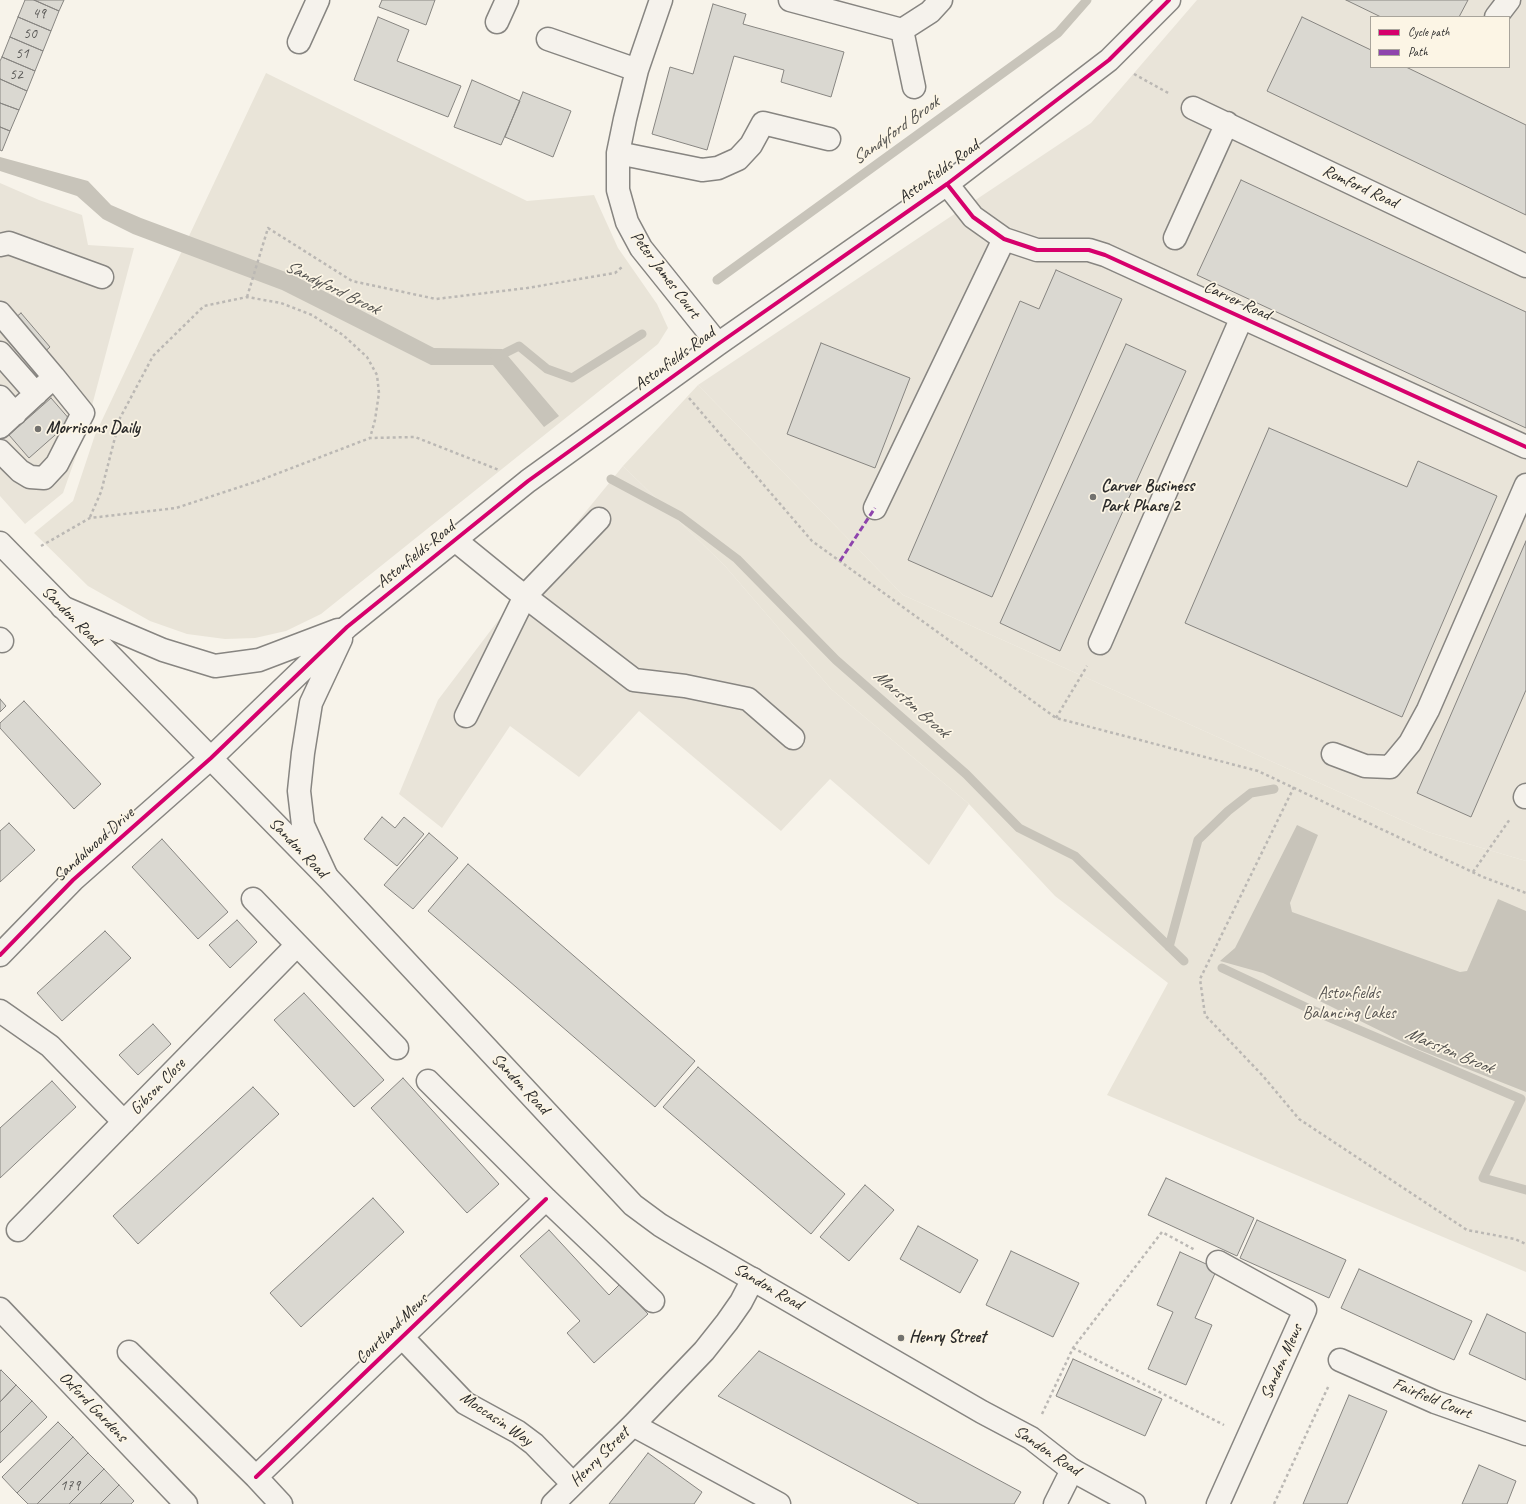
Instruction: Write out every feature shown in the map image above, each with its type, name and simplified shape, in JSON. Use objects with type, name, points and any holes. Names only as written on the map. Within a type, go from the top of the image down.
[{"type":"street","points":[[299,42],[318,0]]},
{"type":"street","points":[[497,22],[507,0]]},
{"type":"street","name":"Peter James Court","points":[[661,0],[637,70],[625,119],[618,153],[618,190],[627,222],[641,248],[718,344]]},
{"type":"street","points":[[790,0],[849,8],[902,30]]},
{"type":"street","points":[[902,30],[930,12],[941,0]]},
{"type":"street","name":"Astonfields Road","points":[[211,758],[347,627],[528,481],[718,344],[947,184],[1109,60],[1169,0]]},
{"type":"street","points":[[1497,16],[1510,0]]},
{"type":"street","points":[[902,30],[914,87]]},
{"type":"street","points":[[548,39],[637,70]]},
{"type":"street","name":"Romford Road","points":[[1193,108],[1526,266]]},
{"type":"street","points":[[618,153],[702,170],[718,168],[738,159],[752,145],[762,123],[829,139]]},
{"type":"street","points":[[1175,238],[1227,124]]},
{"type":"street","name":"Carver Road","points":[[947,184],[973,217],[1004,239],[1037,250],[1089,250],[1105,255],[1526,447]]},
{"type":"street","points":[[875,508],[1004,239]]},
{"type":"street","points":[[0,245],[9,243],[102,277]]},
{"type":"street","points":[[0,313],[83,413],[57,464],[44,478],[30,477],[20,471],[0,451]]},
{"type":"street","points":[[1100,643],[1242,317]]},
{"type":"street","points":[[0,353],[36,394]]},
{"type":"street","points":[[0,397],[7,421],[54,377]]},
{"type":"street","points":[[1333,754],[1365,766],[1390,767],[1410,743],[1428,710],[1526,484]]},
{"type":"street","points":[[466,716],[524,596],[599,519]]},
{"type":"street","points":[[454,540],[524,596],[634,680],[685,686],[748,699],[793,738]]},
{"type":"street","name":"Sandon Road","points":[[0,543],[328,878],[633,1205],[660,1225],[982,1412],[1031,1438],[1072,1470],[1134,1504]]},
{"type":"street","name":"Astonfields Road","points":[[62,607],[163,650],[215,666],[259,660],[347,627]]},
{"type":"street","name":"Astonfields Road","points":[[328,878],[303,825],[299,791],[311,703],[347,627]]},
{"type":"street","name":"Sandalwood Drive","points":[[0,955],[73,880],[211,758]]},
{"type":"street","points":[[253,899],[397,1048]]},
{"type":"street","name":"Gibson Close","points":[[18,1230],[297,945]]},
{"type":"street","points":[[0,1011],[50,1046],[124,1122]]},
{"type":"street","points":[[428,1081],[546,1199],[653,1301]]},
{"type":"street","name":"Courtland Mews","points":[[256,1477],[546,1199]]},
{"type":"street","name":"Sandon Mews","points":[[1218,1262],[1305,1310],[1218,1504]]},
{"type":"street","name":"Henry Street","points":[[553,1504],[704,1351],[741,1302],[753,1279]]},
{"type":"street","name":"Oxford Gardens","points":[[0,1309],[186,1504]]},
{"type":"street","name":"Moccasin Way","points":[[402,1338],[465,1403],[518,1432],[534,1444],[573,1484]]},
{"type":"street","points":[[129,1352],[256,1477],[281,1504]]},
{"type":"street","name":"Fairfield Court","points":[[1340,1360],[1435,1402],[1526,1434]]},
{"type":"street","points":[[633,1424],[779,1504]]},
{"type":"street","points":[[1055,1504],[1072,1470]]},
{"type":"path","points":[[1109,60],[1193,108]]},
{"type":"path","points":[[247,297],[268,228],[352,281],[436,299],[527,288],[615,273],[641,248]]},
{"type":"path","points":[[90,518],[101,492],[120,418],[153,356],[204,306],[247,297],[282,303],[312,315],[343,335],[367,357],[377,375],[379,393],[375,420],[370,438]]},
{"type":"path","points":[[668,381],[692,400],[812,541],[1056,718],[1258,771],[1473,872],[1526,893]]},
{"type":"path","points":[[16,560],[90,518],[176,508],[258,481],[370,438],[415,437],[528,481]]},
{"type":"path","points":[[1056,718],[1100,643]]},
{"type":"path","points":[[1294,787],[1200,980],[1205,1016],[1263,1076],[1299,1118],[1467,1230],[1515,1239],[1526,1244]]},
{"type":"path","points":[[1473,872],[1526,796]]},
{"type":"path","points":[[1031,1438],[1073,1348],[1162,1232],[1218,1262]]},
{"type":"path","points":[[1073,1348],[1248,1437]]},
{"type":"path","points":[[1274,1504],[1340,1360]]},
{"type":"shaded area","points":[[1197,0],[1526,0],[1526,861],[1428,832],[903,595],[698,385],[1091,123]]},
{"type":"shaded area","points":[[0,183],[39,200],[82,215],[88,245],[134,248],[86,428],[63,493],[25,524],[0,496]]},
{"type":"shaded area","points":[[623,466],[725,566],[831,689],[969,804],[929,865],[830,779],[781,831],[639,711],[579,777],[510,726],[442,828],[399,794],[438,700],[516,597]]},
{"type":"green space","points":[[266,73],[527,201],[594,195],[618,248],[657,304],[668,328],[658,344],[321,614],[286,631],[255,638],[225,639],[187,634],[150,621],[88,586],[34,533],[73,501],[95,435]]},
{"type":"green space","name":"Astonfields Balancing Lakes","points":[[698,385],[903,595],[1428,832],[1526,861],[1526,1272],[1107,1095],[1168,983],[1055,896],[969,804],[831,689],[725,566],[623,466]]},
{"type":"water","points":[[0,157],[88,181],[111,205],[141,218],[291,274],[434,348],[502,349],[559,416],[544,427],[493,365],[431,365],[282,290],[133,234],[103,219],[77,196],[0,171]]},
{"type":"water","points":[[1297,825],[1318,835],[1290,903],[1292,912],[1460,972],[1467,971],[1498,899],[1526,911],[1526,1092],[1417,1049],[1263,973],[1220,961],[1235,948]]},
{"type":"building","points":[[25,0],[34,0],[59,11],[51,31],[18,17]]},
{"type":"building","points":[[34,0],[64,0],[59,11]]},
{"type":"building","points":[[382,0],[435,0],[426,25],[379,7]]},
{"type":"building","points":[[1346,0],[1468,0],[1460,16],[1379,16]]},
{"type":"building","points":[[713,4],[746,14],[743,24],[844,52],[831,97],[781,82],[784,70],[734,56],[707,150],[652,134],[670,67],[693,74]]},
{"type":"building","points":[[18,17],[51,31],[43,51],[10,37]]},
{"type":"building","points":[[378,17],[409,30],[397,61],[461,86],[448,117],[354,80]]},
{"type":"building","points":[[1302,17],[1370,50],[1370,68],[1408,68],[1526,125],[1526,215],[1267,91]]},
{"type":"building","points":[[10,37],[43,51],[35,71],[2,57]]},
{"type":"building","points":[[2,57],[35,71],[27,91],[0,79],[0,61]]},
{"type":"building","points":[[0,79],[27,91],[19,110],[0,103]]},
{"type":"building","points":[[472,80],[520,101],[501,145],[454,127]]},
{"type":"building","points":[[523,92],[571,111],[553,157],[505,137]]},
{"type":"building","points":[[0,103],[19,110],[10,131],[0,127]]},
{"type":"building","points":[[0,127],[10,131],[2,151],[0,150]]},
{"type":"building","points":[[1241,180],[1526,312],[1526,428],[1197,275]]},
{"type":"building","points":[[1056,270],[1122,299],[992,597],[908,560],[1020,301],[1039,309]]},
{"type":"building","points":[[21,313],[50,347],[32,363],[2,329]]},
{"type":"building","points":[[821,343],[910,378],[875,468],[787,434]]},
{"type":"building","name":"Carver Business Park Phase 2","points":[[1126,344],[1186,371],[1060,651],[1000,623]]},
{"type":"building","points":[[51,398],[71,421],[29,458],[9,435]]},
{"type":"building","points":[[1269,428],[1407,487],[1418,461],[1497,496],[1402,717],[1185,623]]},
{"type":"building","points":[[1526,541],[1526,690],[1471,817],[1417,793]]},
{"type":"building","points":[[0,699],[6,706],[0,712]]},
{"type":"building","points":[[24,701],[101,784],[74,809],[0,728],[0,723]]},
{"type":"building","points":[[382,817],[395,828],[404,817],[424,834],[397,866],[364,839]]},
{"type":"building","points":[[9,823],[35,850],[0,882],[0,831]]},
{"type":"building","points":[[429,833],[458,858],[413,909],[384,885]]},
{"type":"building","points":[[162,839],[228,912],[198,939],[132,867]]},
{"type":"building","points":[[468,864],[695,1061],[655,1107],[428,911]]},
{"type":"building","points":[[237,920],[257,942],[230,968],[209,945]]},
{"type":"building","points":[[105,931],[131,958],[62,1021],[37,993]]},
{"type":"building","points":[[304,993],[384,1080],[354,1107],[274,1020]]},
{"type":"building","points":[[153,1024],[171,1044],[138,1075],[119,1055]]},
{"type":"building","points":[[698,1067],[845,1194],[811,1234],[663,1107]]},
{"type":"building","points":[[403,1078],[499,1184],[467,1213],[371,1108]]},
{"type":"building","points":[[52,1081],[76,1107],[0,1178],[0,1128]]},
{"type":"building","points":[[253,1087],[279,1114],[138,1244],[113,1216]]},
{"type":"building","points":[[1166,1178],[1254,1218],[1237,1256],[1148,1215]]},
{"type":"building","points":[[865,1185],[894,1210],[849,1261],[820,1237]]},
{"type":"building","points":[[373,1198],[404,1232],[301,1327],[270,1293]]},
{"type":"building","points":[[1257,1220],[1346,1260],[1329,1298],[1240,1258]]},
{"type":"building","points":[[918,1226],[978,1260],[960,1293],[900,1259]]},
{"type":"building","points":[[549,1230],[609,1295],[620,1284],[648,1314],[594,1363],[567,1333],[580,1321],[520,1256]]},
{"type":"building","points":[[1011,1251],[1079,1283],[1053,1337],[986,1305]]},
{"type":"building","points":[[1180,1252],[1217,1269],[1195,1318],[1212,1325],[1186,1385],[1148,1369],[1173,1312],[1157,1305]]},
{"type":"building","points":[[1359,1269],[1472,1321],[1454,1360],[1341,1308]]},
{"type":"building","points":[[1487,1314],[1526,1333],[1526,1380],[1469,1354]]},
{"type":"building","points":[[759,1351],[1021,1492],[1014,1504],[919,1504],[718,1396]]},
{"type":"building","points":[[1073,1359],[1162,1399],[1145,1436],[1056,1396]]},
{"type":"building","points":[[1,1370],[16,1385],[0,1402],[0,1371]]},
{"type":"building","points":[[16,1385],[32,1401],[0,1433],[0,1402]]},
{"type":"building","points":[[1349,1395],[1387,1411],[1347,1504],[1303,1504]]},
{"type":"building","points":[[32,1401],[47,1417],[0,1463],[0,1433]]},
{"type":"building","points":[[58,1422],[73,1437],[17,1493],[2,1477]]},
{"type":"building","points":[[73,1437],[88,1453],[37,1504],[28,1504],[17,1493]]},
{"type":"building","points":[[88,1453],[104,1469],[69,1504],[37,1504]]},
{"type":"building","points":[[648,1453],[702,1492],[694,1504],[609,1504]]},
{"type":"building","points":[[1479,1465],[1516,1481],[1507,1504],[1462,1504]]},
{"type":"building","points":[[104,1469],[119,1485],[100,1504],[69,1504]]},
{"type":"building","points":[[119,1485],[134,1501],[131,1504],[100,1504]]},
{"type":"waterway","name":"Sandyford Brook","points":[[717,280],[1058,33],[1087,0]]},
{"type":"waterway","name":"Sandyford Brook","points":[[495,356],[499,356],[519,346],[547,369],[572,378],[642,334]]},
{"type":"waterway","name":"Marston Brook","points":[[611,479],[680,516],[737,559],[836,660],[966,774],[1019,828],[1075,856],[1184,961]]},
{"type":"waterway","points":[[1169,947],[1198,840],[1228,811],[1251,793],[1274,789]]},
{"type":"waterway","name":"Marston Brook","points":[[1222,968],[1312,1010],[1521,1099],[1483,1178],[1526,1190]]},
{"type":"marked path","points":[[840,561],[875,508]]},
{"type":"cycle path","points":[[0,955],[73,880],[211,758],[347,627],[528,481],[718,344],[947,184],[1109,60],[1169,0]]},
{"type":"cycle path","points":[[947,184],[973,217],[1004,239],[1037,250],[1089,250],[1105,255],[1526,447]]},
{"type":"cycle path","points":[[256,1477],[546,1199]]},
{"type":"place","name":"Morrisons Daily","points":[[38,429]]},
{"type":"place","name":"Carver Business Park Phase 2","points":[[1093,497]]},
{"type":"place","name":"Henry Street","points":[[901,1338]]}]
